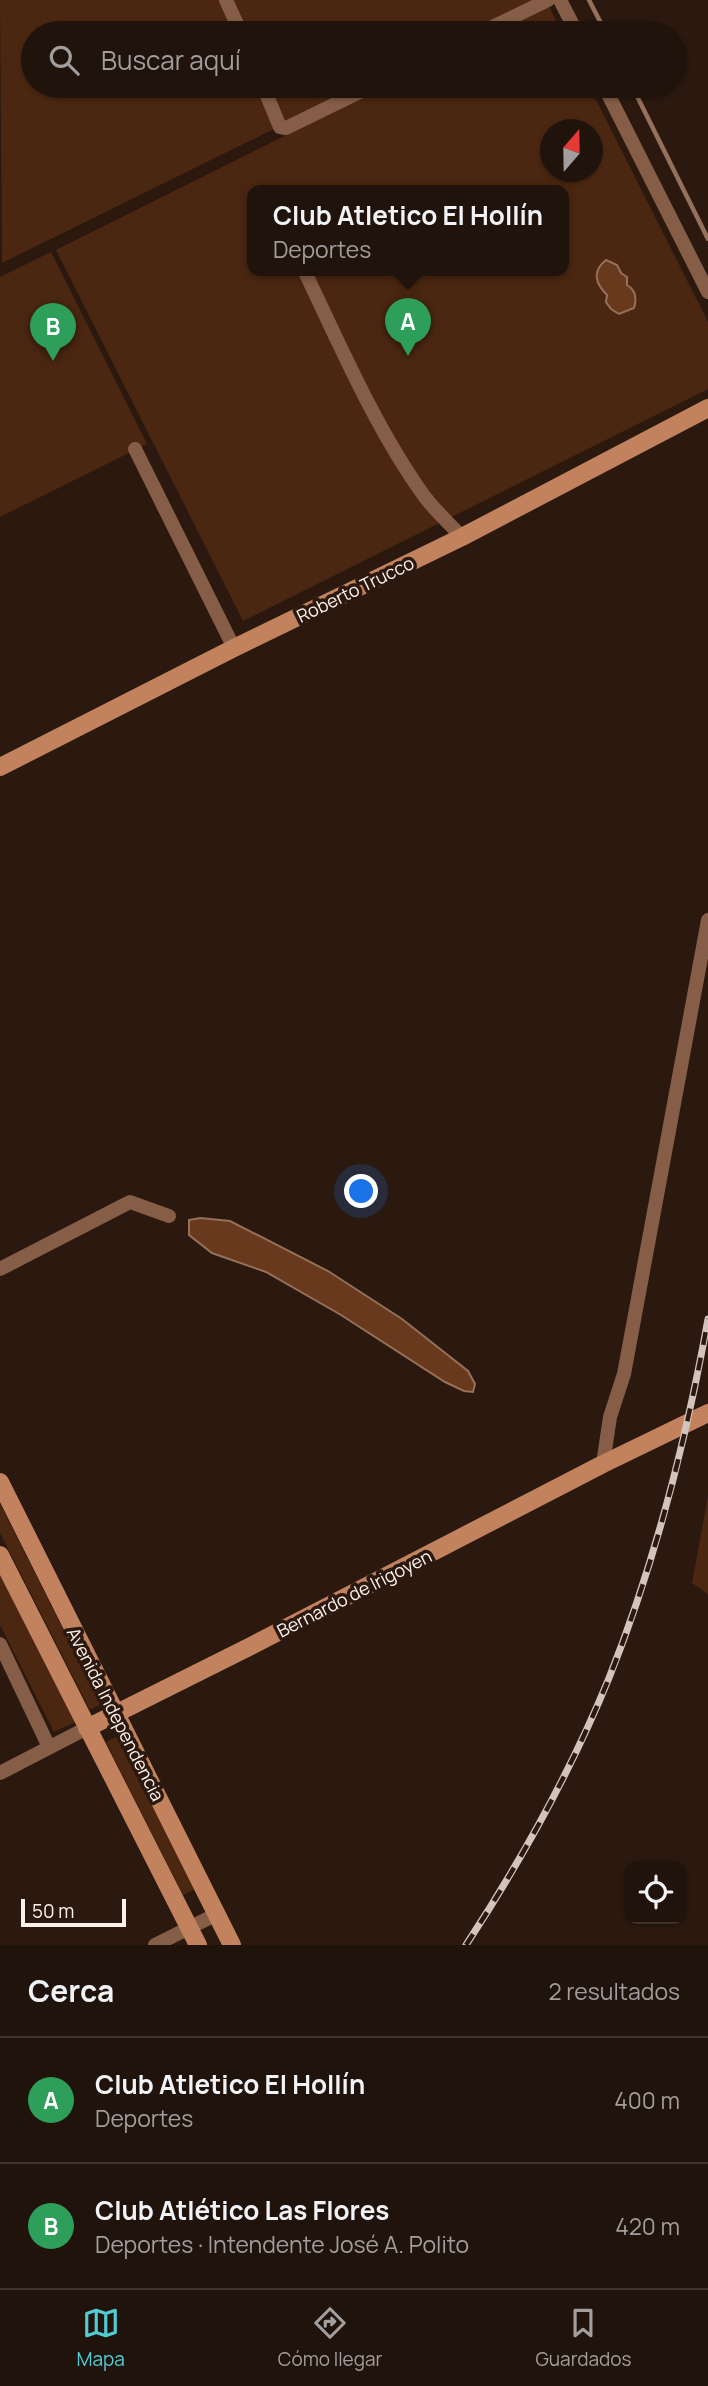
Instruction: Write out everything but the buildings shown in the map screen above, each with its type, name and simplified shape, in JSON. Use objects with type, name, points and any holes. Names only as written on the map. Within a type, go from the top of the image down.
[{"type":"main road","name":"Roberto Trucco","points":[[0,767],[234,648],[462,537],[708,408]]},
{"type":"main road","name":"Bernardo de Irigoyen","points":[[88,1728],[708,1413]]},
{"type":"main road","name":"Avenida Independencia","points":[[0,1482],[232,1945]]},
{"type":"main road","name":"Avenida Independencia","points":[[0,1555],[198,1945]]},
{"type":"street","points":[[226,0],[236,21]]},
{"type":"street","points":[[505,21],[548,0]]},
{"type":"street","points":[[560,0],[571,21]]},
{"type":"street","points":[[268,98],[280,127],[286,128],[347,98]]},
{"type":"street","points":[[610,98],[708,292]]},
{"type":"street","points":[[307,276],[357,382],[400,458],[423,495],[462,537]]},
{"type":"street","points":[[135,449],[234,648]]},
{"type":"street","points":[[603,1464],[610,1417],[624,1374],[708,920]]},
{"type":"street","points":[[0,1269],[130,1202],[169,1216]]},
{"type":"street","points":[[0,1644],[49,1747]]},
{"type":"street","name":"Bernardo de Irigoyen","points":[[0,1773],[88,1728]]},
{"type":"street","points":[[155,1945],[217,1914]]},
{"type":"shaded area","points":[[0,0],[535,0],[492,21],[21,21],[21,98],[337,98],[2,263]]},
{"type":"shaded area","points":[[548,4],[556,21],[514,21]]},
{"type":"shaded area","points":[[361,98],[595,98],[708,322],[708,389],[243,621],[56,250]]},
{"type":"shaded area","points":[[51,252],[147,444],[0,517],[0,277]]},
{"type":"shaded area","points":[[606,260],[617,265],[627,277],[627,285],[635,295],[634,308],[619,314],[606,302],[607,295],[598,282],[597,273]]},
{"type":"shaded area","points":[[200,1218],[230,1221],[328,1271],[402,1319],[468,1371],[475,1384],[473,1392],[445,1382],[341,1315],[266,1272],[212,1253],[189,1235],[189,1220]]},
{"type":"shaded area","points":[[708,1496],[708,1594],[692,1583]]},
{"type":"shaded area","points":[[0,1504],[101,1704],[90,1710],[0,1533]]},
{"type":"shaded area","points":[[0,1569],[78,1721],[54,1732],[0,1625]]},
{"type":"shaded area","points":[[118,1736],[195,1889],[183,1895],[106,1742]]},
{"type":"waterway","points":[[589,0],[600,21]]},
{"type":"waterway","points":[[638,98],[708,239]]},
{"type":"railway","points":[[466,1945],[544,1815],[594,1713],[626,1635],[668,1501],[708,1319]]},
{"type":"place","name":"Club Atletico El Hollín","points":[[408,356]]},
{"type":"place","name":"Club Atlético Las Flores","points":[[53,361]]}]
